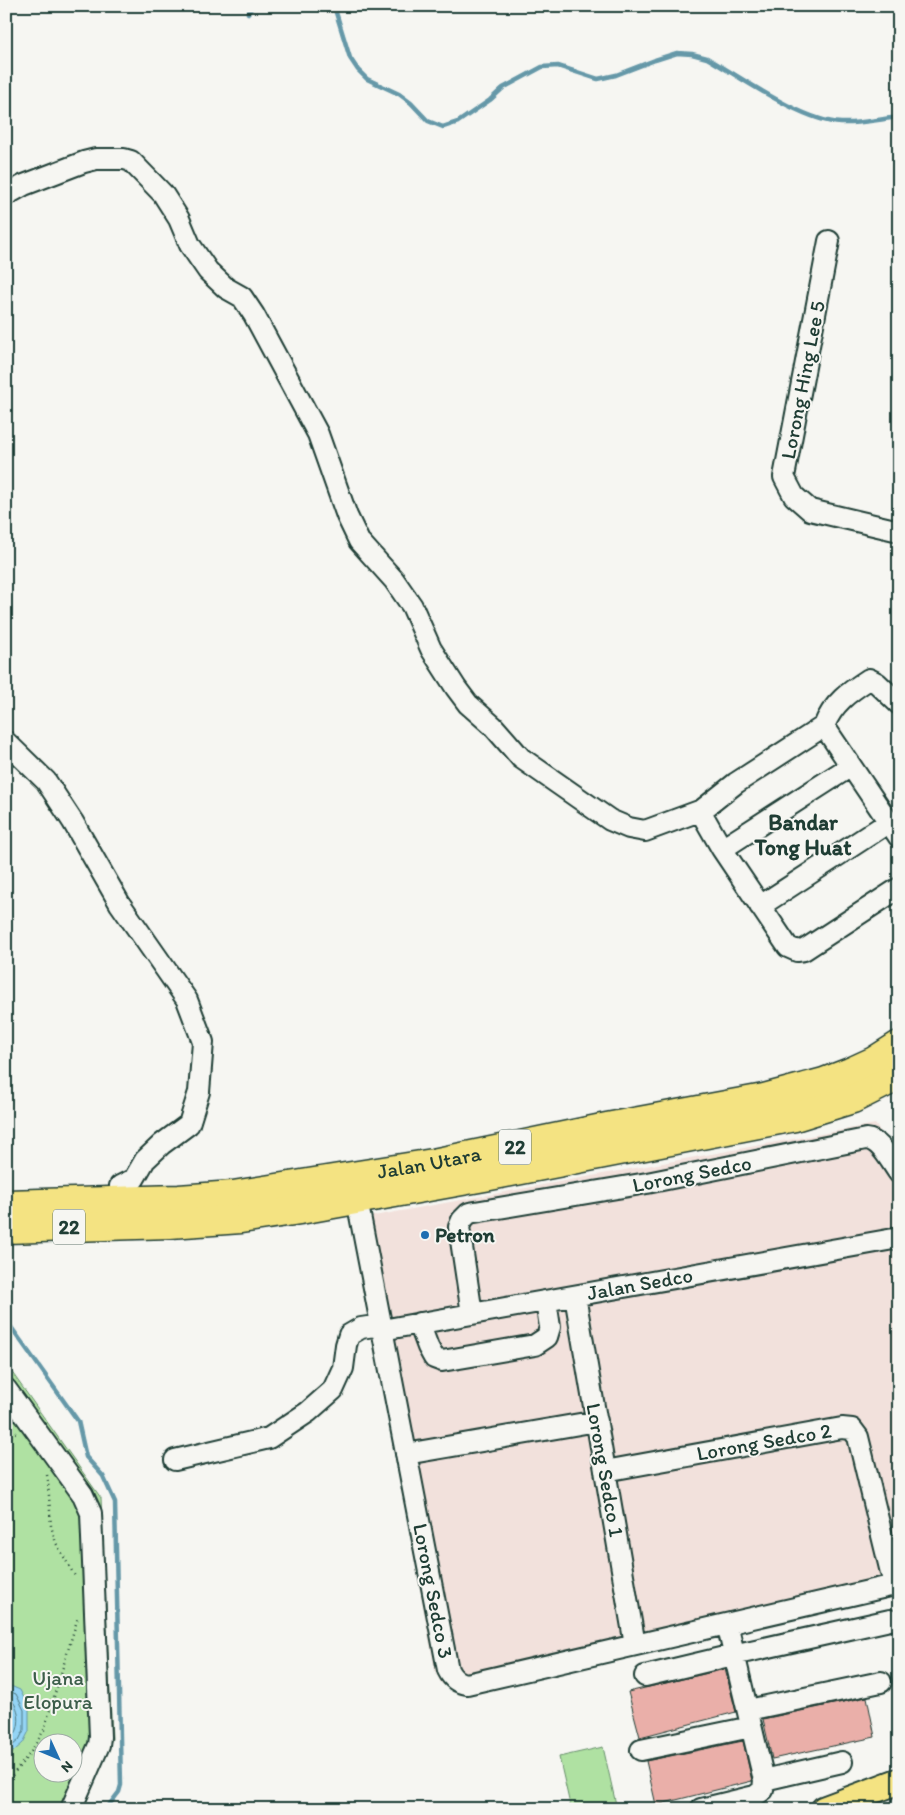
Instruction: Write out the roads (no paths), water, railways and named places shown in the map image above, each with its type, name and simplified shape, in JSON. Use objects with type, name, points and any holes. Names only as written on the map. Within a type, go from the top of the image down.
[{"type":"highway","name":"Jalan Utara","points":[[6,1204],[120,1194],[233,1195],[433,1163],[607,1127],[764,1098],[824,1082],[850,1072],[874,1061],[899,1045]]},
{"type":"highway","name":"Jalan Utara","points":[[6,1229],[170,1224],[241,1219],[300,1210],[498,1175],[795,1117],[853,1099],[899,1076]]},
{"type":"highway","points":[[6,1190],[120,1194],[123,1213],[131,1216],[245,1208],[300,1210]]},
{"type":"main road","points":[[824,1809],[899,1781]]},
{"type":"street","points":[[6,195],[24,185],[96,159],[124,159],[136,165],[163,194],[179,219],[190,244],[208,271],[226,288],[242,297],[258,323],[318,434],[347,516],[359,541],[394,580],[412,606],[431,650],[456,688],[468,704],[493,726],[521,758],[610,820],[630,828],[645,831],[702,810],[736,782],[824,726],[830,711],[852,690],[869,679],[877,683],[899,704]]},
{"type":"street","name":"Lorong Hing Lee 5","points":[[829,241],[784,477],[794,496],[810,510],[899,531]]},
{"type":"street","points":[[760,906],[894,830],[824,726]]},
{"type":"street","points":[[6,742],[46,782],[73,822],[120,904],[187,1000],[203,1042],[199,1092],[189,1124],[162,1144],[145,1160],[134,1179],[120,1194]]},
{"type":"street","points":[[722,849],[852,766]]},
{"type":"street","points":[[702,810],[706,822],[722,849],[788,948],[797,951],[804,950],[899,888]]},
{"type":"street","name":"Lorong Sedco","points":[[472,1314],[459,1227],[462,1220],[469,1213],[647,1183],[866,1139],[872,1139],[877,1143],[899,1173]]},
{"type":"street","name":"Lorong Sedco 3","points":[[357,1200],[450,1676],[467,1684],[896,1585]]},
{"type":"street","name":"Jalan Sedco","points":[[175,1460],[269,1438],[308,1412],[333,1390],[343,1368],[349,1335],[361,1328],[419,1323],[899,1238]]},
{"type":"street","name":"Lorong Sedco 1","points":[[575,1296],[635,1645]]},
{"type":"street","points":[[419,1323],[434,1358],[442,1361],[535,1344],[547,1338],[550,1327],[546,1301]]},
{"type":"street","points":[[6,1389],[83,1495],[91,1513],[100,1737],[71,1809]]},
{"type":"street","points":[[406,1454],[597,1421]]},
{"type":"street","name":"Lorong Sedco 2","points":[[605,1470],[842,1428],[852,1429],[858,1437],[896,1585]]},
{"type":"street","points":[[645,1676],[890,1620]]},
{"type":"street","points":[[701,1809],[755,1796],[763,1790],[764,1780],[727,1624]]},
{"type":"street","points":[[641,1750],[881,1682]]},
{"type":"street","points":[[764,1780],[842,1762]]},
{"type":"water","points":[[6,1684],[20,1690],[29,1708],[29,1731],[23,1743],[6,1758]]},
{"type":"waterway","points":[[248,13],[253,6]]},
{"type":"waterway","points":[[334,6],[350,58],[358,70],[367,79],[399,94],[411,103],[428,121],[443,127],[458,122],[490,100],[503,88],[542,67],[558,66],[598,79],[616,75],[677,53],[707,58],[791,107],[825,120],[848,123],[899,117]]},
{"type":"waterway","points":[[6,1320],[78,1421],[86,1457],[103,1476],[115,1502],[121,1785],[119,1792],[106,1809]]},
{"type":"place","name":"Petron","points":[[425,1235]]},
{"type":"district","name":"Bandar Tong Huat","points":[[803,834]]},
{"type":"park label","name":"Ujana Elopura","points":[[58,1690]]}]
